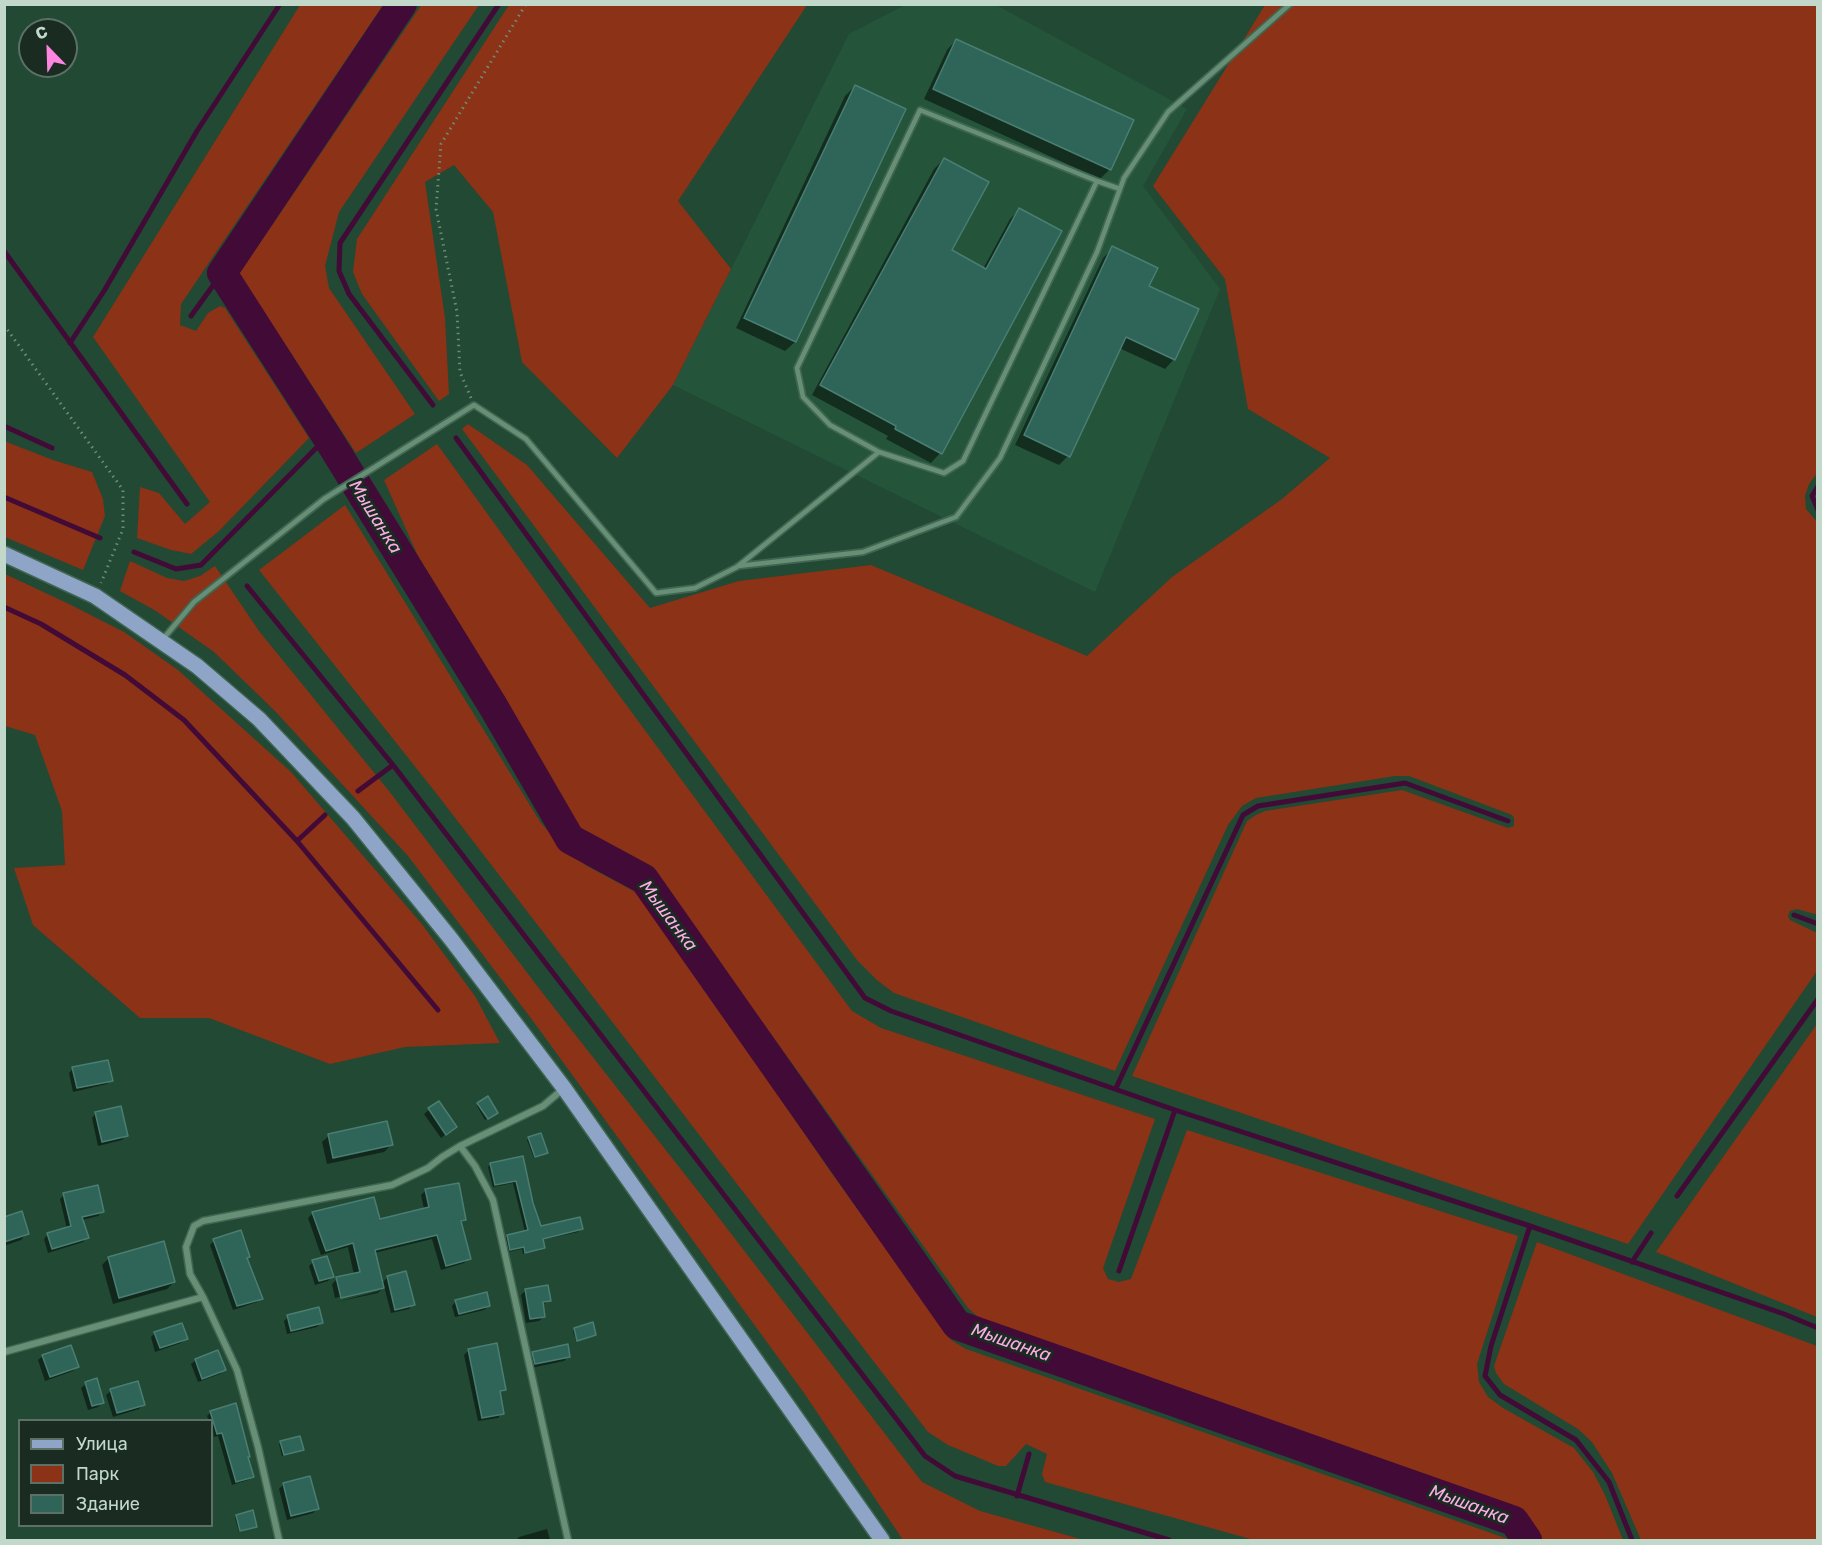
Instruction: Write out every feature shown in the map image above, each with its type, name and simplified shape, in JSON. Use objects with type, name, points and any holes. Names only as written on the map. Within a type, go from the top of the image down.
[{"type":"main road","points":[[4,554],[95,596],[197,666],[259,719],[353,818],[451,939],[564,1088],[882,1540]]},
{"type":"street","points":[[279,1540],[258,1447],[237,1370],[190,1274],[186,1247],[194,1226],[203,1221],[392,1185],[428,1168],[460,1146],[543,1106],[564,1088]]},
{"type":"street","points":[[460,1146],[475,1166],[493,1200],[568,1540]]},
{"type":"street","points":[[4,1352],[203,1297]]},
{"type":"lane","points":[[737,567],[862,552],[956,517],[1000,458],[1097,252],[1124,178],[1168,112],[1290,4]]},
{"type":"lane","points":[[1097,181],[963,461],[944,473],[879,452],[830,425],[803,397],[797,369],[920,110],[1120,189]]},
{"type":"lane","points":[[162,641],[194,602],[324,499],[474,405],[526,439],[656,593],[695,588],[737,567],[879,452]]},
{"type":"path","points":[[474,405],[460,372],[457,312],[436,209],[441,144],[526,4]]},
{"type":"path","points":[[4,325],[123,490],[123,529],[95,596]]},
{"type":"shaded area","points":[[905,5],[996,5],[1187,109],[1143,186],[1220,289],[1095,592],[673,385],[849,34]]},
{"type":"green space","points":[[422,4],[479,5],[339,212],[325,266],[329,288],[415,414],[356,453],[239,274]]},
{"type":"green space","points":[[300,5],[383,5],[181,304],[180,325],[196,331],[208,313],[220,306],[225,308],[309,438],[219,531],[191,554],[171,550],[137,538],[140,487],[159,493],[185,524],[210,502],[93,337]]},
{"type":"green space","points":[[509,5],[807,5],[678,201],[731,269],[673,385],[617,458],[522,362],[493,212],[454,165],[425,182],[445,318],[449,394],[439,401],[362,294],[353,272],[357,239]]},
{"type":"green space","points":[[1265,5],[1817,5],[1818,472],[1809,484],[1805,496],[1806,509],[1818,523],[1818,915],[1797,909],[1790,911],[1788,916],[1790,920],[1817,933],[1817,971],[1628,1244],[1132,1076],[1247,821],[1265,811],[1402,790],[1508,828],[1514,826],[1512,815],[1409,776],[1395,776],[1256,798],[1242,806],[1228,825],[1115,1071],[894,993],[857,960],[462,429],[468,424],[527,465],[650,608],[739,581],[871,565],[1087,656],[1172,577],[1282,499],[1330,458],[1248,409],[1225,279],[1153,186]]},
{"type":"green space","points":[[4,441],[92,472],[103,499],[105,516],[83,570],[5,537]]},
{"type":"green space","points":[[437,444],[852,1011],[881,1028],[1155,1119],[1103,1268],[1108,1279],[1119,1282],[1131,1279],[1187,1130],[1518,1236],[1477,1364],[1479,1382],[1488,1397],[1503,1408],[1574,1448],[1593,1472],[1623,1540],[1538,1540],[1529,1524],[1509,1505],[986,1324],[968,1308],[655,873],[633,858],[590,839],[575,822],[418,556],[384,480]]},
{"type":"green space","points":[[345,505],[541,823],[566,852],[641,895],[831,1172],[951,1340],[966,1349],[1511,1540],[1254,1540],[1045,1482],[1042,1474],[1047,1454],[1026,1444],[1006,1466],[998,1466],[948,1445],[928,1432],[436,793],[259,570]]},
{"type":"green space","points":[[130,561],[167,578],[184,581],[200,576],[215,566],[259,631],[389,791],[922,1482],[980,1511],[1084,1540],[903,1540],[804,1393],[533,1021],[408,856],[275,711],[214,652],[156,611],[120,591]]},
{"type":"green space","points":[[5,574],[124,632],[178,670],[291,772],[421,923],[475,996],[500,1043],[405,1047],[330,1064],[209,1018],[140,1018],[33,925],[14,868],[65,865],[62,811],[35,735],[5,726]]},
{"type":"green space","points":[[1817,1024],[1817,1317],[1656,1252]]},
{"type":"green space","points":[[1537,1242],[1817,1346],[1817,1540],[1641,1540],[1612,1473],[1592,1442],[1578,1429],[1504,1384],[1496,1373],[1494,1366]]},
{"type":"building","points":[[956,39],[1134,120],[1111,170],[933,89]]},
{"type":"building","points":[[855,85],[906,109],[796,342],[744,318]]},
{"type":"building","points":[[944,158],[989,182],[952,250],[986,269],[1019,208],[1062,231],[942,454],[820,385]]},
{"type":"building","points":[[1112,246],[1158,268],[1149,286],[1199,309],[1175,360],[1126,337],[1070,457],[1024,435]]},
{"type":"building","points":[[108,1060],[113,1081],[77,1088],[72,1067]]},
{"type":"building","points":[[488,1096],[498,1113],[488,1119],[477,1103]]},
{"type":"building","points":[[439,1101],[457,1127],[446,1135],[428,1108]]},
{"type":"building","points":[[121,1106],[128,1136],[102,1142],[95,1112]]},
{"type":"building","points":[[387,1121],[393,1145],[333,1158],[328,1134]]},
{"type":"building","points":[[541,1133],[548,1153],[535,1157],[528,1137]]},
{"type":"building","points":[[523,1156],[533,1203],[541,1226],[580,1217],[583,1229],[543,1239],[545,1248],[525,1253],[524,1247],[510,1250],[507,1235],[528,1230],[516,1181],[495,1185],[490,1163]]},
{"type":"building","points":[[459,1183],[466,1220],[461,1221],[471,1259],[446,1266],[437,1235],[375,1250],[384,1288],[341,1298],[336,1277],[360,1272],[353,1243],[326,1251],[312,1212],[374,1197],[380,1219],[429,1207],[425,1189]]},
{"type":"building","points":[[98,1185],[104,1212],[82,1217],[89,1238],[52,1249],[47,1233],[71,1226],[63,1193]]},
{"type":"building","points":[[22,1211],[29,1234],[4,1242],[4,1217]]},
{"type":"building","points":[[241,1230],[250,1257],[247,1258],[263,1299],[237,1306],[213,1239]]},
{"type":"building","points":[[164,1241],[175,1282],[119,1298],[108,1257]]},
{"type":"building","points":[[327,1256],[334,1277],[319,1281],[312,1260]]},
{"type":"building","points":[[406,1271],[415,1305],[395,1310],[387,1276]]},
{"type":"building","points":[[548,1285],[551,1301],[543,1302],[545,1317],[530,1319],[525,1289]]},
{"type":"building","points":[[487,1292],[490,1306],[459,1314],[455,1300]]},
{"type":"building","points":[[319,1307],[323,1323],[291,1331],[287,1315]]},
{"type":"building","points":[[593,1322],[596,1335],[577,1341],[574,1328]]},
{"type":"building","points":[[182,1323],[188,1339],[160,1348],[154,1332]]},
{"type":"building","points":[[497,1343],[506,1390],[500,1391],[504,1414],[482,1418],[468,1349]]},
{"type":"building","points":[[568,1344],[570,1357],[535,1364],[532,1352]]},
{"type":"building","points":[[71,1345],[79,1367],[50,1377],[42,1355]]},
{"type":"building","points":[[218,1350],[226,1370],[202,1379],[195,1359]]},
{"type":"building","points":[[97,1378],[104,1403],[92,1406],[85,1382]]},
{"type":"building","points":[[138,1381],[145,1405],[117,1413],[110,1389]]},
{"type":"building","points":[[236,1403],[254,1477],[236,1482],[222,1433],[217,1434],[210,1411]]},
{"type":"building","points":[[300,1436],[304,1450],[284,1455],[280,1441]]},
{"type":"building","points":[[310,1476],[319,1509],[291,1516],[283,1483]]},
{"type":"building","points":[[253,1510],[257,1527],[240,1531],[236,1515]]},
{"type":"waterway","points":[[70,343],[104,291],[197,131],[280,4]]},
{"type":"waterway","name":"Мышанка","points":[[402,4],[222,273],[327,437],[493,706],[570,839],[644,879],[957,1325],[1514,1521],[1527,1540]]},
{"type":"waterway","points":[[433,405],[349,294],[339,271],[340,243],[499,4]]},
{"type":"waterway","points":[[4,251],[187,504]]},
{"type":"waterway","points":[[191,316],[222,273]]},
{"type":"waterway","points":[[4,426],[52,448]]},
{"type":"waterway","points":[[134,552],[176,569],[201,565],[327,437]]},
{"type":"waterway","points":[[456,438],[865,998],[891,1011],[1175,1110],[1530,1226],[1784,1314],[1818,1328]]},
{"type":"waterway","points":[[1818,486],[1812,496],[1818,510]]},
{"type":"waterway","points":[[4,497],[100,538]]},
{"type":"waterway","points":[[247,586],[393,765],[925,1456],[955,1476],[1169,1540]]},
{"type":"waterway","points":[[4,607],[41,624],[125,675],[184,720],[297,841],[438,1010]]},
{"type":"waterway","points":[[358,791],[393,765]]},
{"type":"waterway","points":[[1116,1088],[1243,815],[1258,806],[1405,783],[1508,821]]},
{"type":"waterway","points":[[297,841],[325,815]]},
{"type":"waterway","points":[[1794,915],[1818,924]]},
{"type":"waterway","points":[[1677,1196],[1818,999]]},
{"type":"waterway","points":[[1119,1271],[1175,1110]]},
{"type":"waterway","points":[[1530,1226],[1491,1346],[1485,1376],[1500,1395],[1576,1440],[1609,1482],[1632,1540]]},
{"type":"waterway","points":[[1632,1262],[1651,1233]]},
{"type":"waterway","points":[[1017,1496],[1029,1454]]}]
